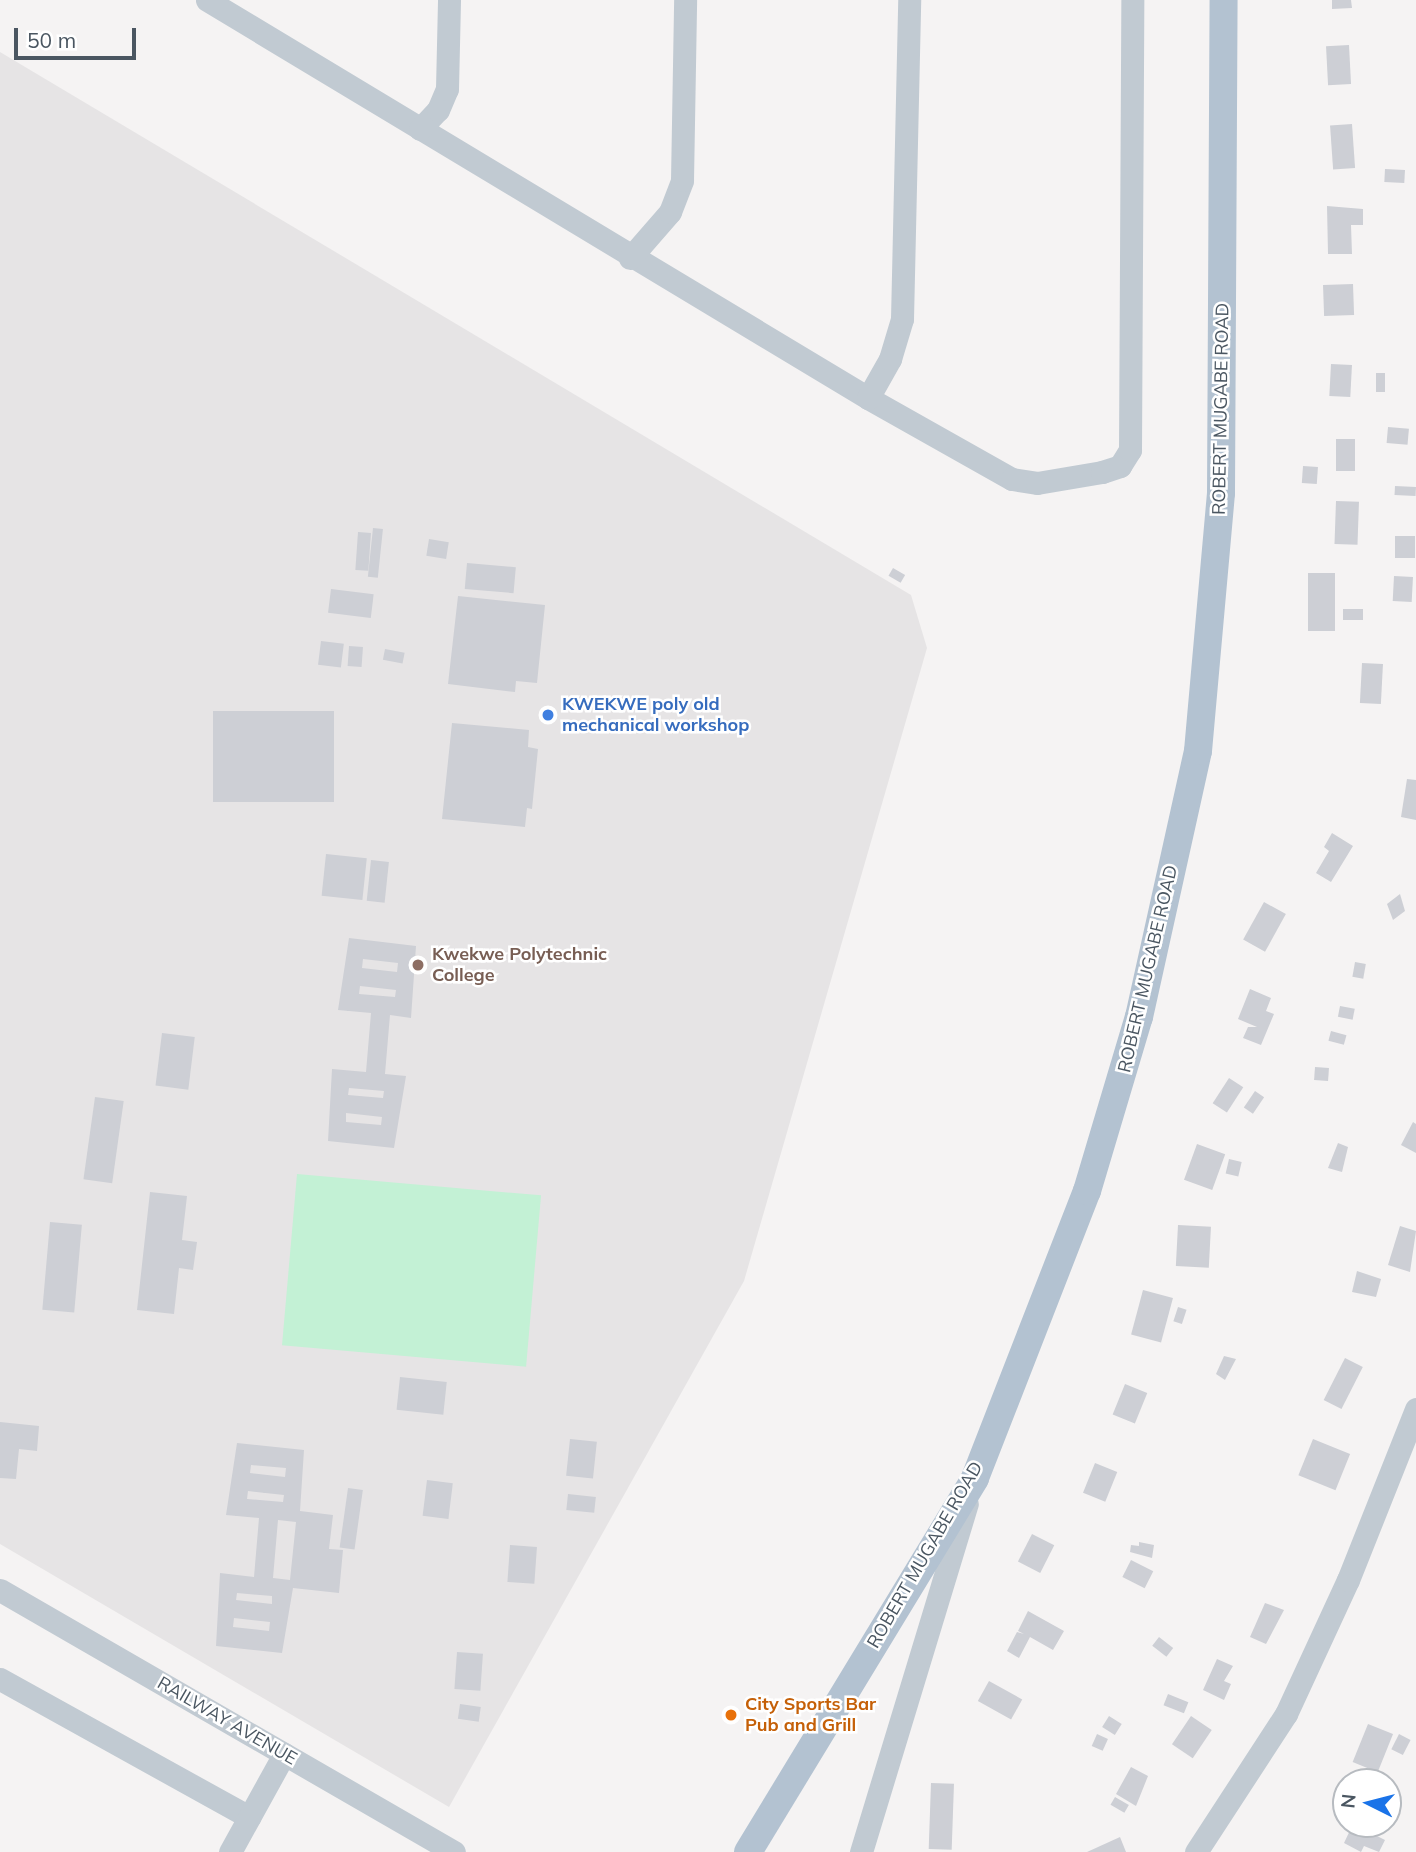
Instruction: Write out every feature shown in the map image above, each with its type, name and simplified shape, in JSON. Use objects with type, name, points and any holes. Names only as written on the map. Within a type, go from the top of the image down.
[{"type":"main road","name":"ROBERT MUGABE ROAD","points":[[748,1852],[975,1478],[1087,1191],[1120,1084],[1198,751],[1221,493],[1224,0]]},
{"type":"street","points":[[207,0],[630,258],[868,398],[1012,479],[1037,483],[1120,466],[1130,450],[1132,0]]},
{"type":"street","points":[[420,129],[438,110],[447,89],[449,0]]},
{"type":"street","points":[[630,258],[670,212],[682,180],[685,0]]},
{"type":"street","points":[[868,398],[890,359],[902,319],[909,0]]},
{"type":"street","points":[[1196,1852],[1286,1714],[1348,1580],[1415,1414]]},
{"type":"street","points":[[860,1852],[975,1478]]},
{"type":"street","name":"RAILWAY AVENUE","points":[[0,1590],[454,1852]]},
{"type":"street","points":[[4,1689],[249,1817]]},
{"type":"street","points":[[230,1852],[284,1754]]},
{"type":"shaded area","name":"Kwekwe Polytechnic College","points":[[0,52],[911,595],[927,648],[744,1281],[449,1807],[0,1544]]},
{"type":"green space","points":[[297,1174],[541,1195],[526,1367],[282,1345]]},
{"type":"building","points":[[1332,0],[1351,0],[1352,8],[1332,9]]},
{"type":"building","points":[[1349,45],[1351,84],[1328,85],[1326,46]]},
{"type":"building","points":[[1352,124],[1355,168],[1333,169],[1330,126]]},
{"type":"building","points":[[1385,169],[1405,170],[1404,183],[1384,182]]},
{"type":"building","points":[[1327,206],[1363,209],[1363,225],[1351,225],[1352,254],[1328,254]]},
{"type":"building","points":[[1353,284],[1354,315],[1324,316],[1323,285]]},
{"type":"building","points":[[1331,364],[1352,365],[1350,397],[1329,396]]},
{"type":"building","points":[[1376,373],[1385,373],[1385,392],[1376,392]]},
{"type":"building","points":[[1388,427],[1409,429],[1408,445],[1387,443]]},
{"type":"building","points":[[1336,439],[1355,439],[1355,471],[1336,471]]},
{"type":"building","points":[[1303,466],[1318,467],[1317,484],[1302,483]]},
{"type":"building","points":[[1395,486],[1416,487],[1416,496],[1395,495]]},
{"type":"building","points":[[1336,501],[1359,502],[1357,545],[1334,544]]},
{"type":"building","points":[[373,528],[383,529],[378,578],[368,577]]},
{"type":"building","points":[[358,532],[371,533],[368,571],[355,570]]},
{"type":"building","points":[[1395,536],[1415,536],[1415,558],[1395,558]]},
{"type":"building","points":[[429,539],[449,542],[446,559],[426,556]]},
{"type":"building","points":[[467,563],[516,567],[514,593],[465,589]]},
{"type":"building","points":[[893,568],[905,575],[901,583],[888,576]]},
{"type":"building","points":[[1308,573],[1335,573],[1335,631],[1308,631]]},
{"type":"building","points":[[1394,576],[1413,577],[1412,602],[1393,601]]},
{"type":"building","points":[[331,589],[374,594],[371,618],[328,613]]},
{"type":"building","points":[[458,596],[545,605],[537,683],[516,681],[515,692],[448,684]]},
{"type":"building","points":[[1343,609],[1363,609],[1363,620],[1343,620]]},
{"type":"building","points":[[321,641],[344,644],[341,668],[318,665]]},
{"type":"building","points":[[349,646],[363,647],[362,667],[348,666]]},
{"type":"building","points":[[385,649],[405,653],[403,664],[383,660]]},
{"type":"building","points":[[1362,663],[1383,664],[1381,704],[1360,703]]},
{"type":"building","points":[[213,711],[334,711],[334,802],[213,802]]},
{"type":"building","points":[[452,723],[529,730],[528,747],[538,749],[532,809],[527,808],[525,827],[442,819]]},
{"type":"building","points":[[1407,779],[1416,780],[1416,820],[1401,817]]},
{"type":"building","points":[[1332,833],[1353,846],[1331,882],[1316,873],[1329,851],[1324,847]]},
{"type":"building","points":[[326,854],[367,858],[362,900],[322,896]]},
{"type":"building","points":[[371,860],[389,862],[385,903],[367,901]]},
{"type":"building","points":[[1400,894],[1405,911],[1393,920],[1387,904]]},
{"type":"building","points":[[1264,902],[1286,914],[1265,952],[1243,940]]},
{"type":"building","points":[[349,938],[416,946],[411,1018],[390,1015],[385,1074],[406,1076],[394,1148],[328,1141],[332,1069],[366,1072],[371,1013],[338,1010]],"holes":[[[363,959],[398,963],[397,972],[362,968]],[[360,986],[396,990],[395,997],[359,994]],[[349,1088],[384,1091],[383,1098],[348,1095]],[[346,1113],[382,1117],[381,1125],[346,1122]]]},
{"type":"building","points":[[1355,962],[1366,964],[1363,979],[1352,977]]},
{"type":"building","points":[[1250,989],[1271,998],[1266,1011],[1274,1014],[1261,1045],[1243,1038],[1248,1027],[1257,1027],[1238,1019]]},
{"type":"building","points":[[1340,1006],[1355,1009],[1353,1020],[1338,1017]]},
{"type":"building","points":[[1331,1031],[1346,1035],[1344,1045],[1328,1041]]},
{"type":"building","points":[[162,1033],[195,1037],[188,1090],[156,1086]]},
{"type":"building","points":[[1315,1067],[1329,1068],[1328,1081],[1314,1080]]},
{"type":"building","points":[[1229,1078],[1243,1087],[1227,1112],[1213,1103]]},
{"type":"building","points":[[1255,1091],[1264,1097],[1253,1114],[1244,1108]]},
{"type":"building","points":[[95,1097],[124,1101],[112,1183],[83,1179]]},
{"type":"building","points":[[1413,1122],[1416,1124],[1416,1153],[1401,1145]]},
{"type":"building","points":[[1338,1143],[1348,1147],[1342,1172],[1328,1168]]},
{"type":"building","points":[[1197,1144],[1225,1154],[1212,1190],[1184,1180]]},
{"type":"building","points":[[1229,1159],[1242,1162],[1238,1177],[1226,1174]]},
{"type":"building","points":[[150,1192],[187,1196],[182,1240],[197,1242],[193,1270],[179,1268],[174,1314],[137,1310]]},
{"type":"building","points":[[50,1222],[82,1225],[74,1312],[42,1310]]},
{"type":"building","points":[[1178,1225],[1211,1227],[1209,1268],[1176,1266]]},
{"type":"building","points":[[1400,1226],[1416,1231],[1410,1272],[1388,1265]]},
{"type":"building","points":[[1357,1271],[1381,1279],[1376,1297],[1352,1292]]},
{"type":"building","points":[[1143,1290],[1173,1298],[1161,1342],[1131,1334]]},
{"type":"building","points":[[1178,1307],[1187,1310],[1182,1324],[1173,1321]]},
{"type":"building","points":[[1224,1356],[1236,1359],[1225,1380],[1216,1374]]},
{"type":"building","points":[[1345,1358],[1363,1367],[1341,1409],[1324,1400]]},
{"type":"building","points":[[400,1377],[447,1382],[443,1415],[397,1410]]},
{"type":"building","points":[[1125,1384],[1147,1393],[1135,1424],[1113,1415]]},
{"type":"building","points":[[0,1422],[39,1426],[37,1451],[19,1449],[16,1479],[0,1478]]},
{"type":"building","points":[[570,1439],[597,1442],[593,1479],[566,1476]]},
{"type":"building","points":[[1313,1439],[1350,1454],[1335,1490],[1298,1475]]},
{"type":"building","points":[[237,1443],[304,1450],[300,1511],[333,1515],[329,1549],[343,1550],[339,1593],[293,1588],[282,1653],[216,1646],[220,1573],[254,1577],[259,1518],[226,1515]],"holes":[[[251,1465],[286,1468],[285,1477],[250,1473]],[[248,1491],[284,1495],[283,1502],[247,1499]],[[278,1520],[296,1522],[290,1580],[273,1578]],[[237,1593],[272,1596],[272,1604],[236,1600]],[[234,1618],[270,1622],[269,1631],[233,1627]]]},
{"type":"building","points":[[1095,1463],[1117,1472],[1105,1502],[1083,1493]]},
{"type":"building","points":[[427,1480],[453,1483],[448,1519],[423,1516]]},
{"type":"building","points":[[348,1488],[363,1490],[355,1550],[340,1547]]},
{"type":"building","points":[[568,1494],[596,1497],[594,1513],[566,1510]]},
{"type":"building","points":[[1032,1534],[1054,1545],[1040,1573],[1018,1562]]},
{"type":"building","points":[[1139,1542],[1154,1545],[1152,1558],[1130,1552],[1131,1545],[1139,1546]]},
{"type":"building","points":[[510,1545],[537,1547],[534,1584],[507,1582]]},
{"type":"building","points":[[1131,1560],[1153,1571],[1145,1588],[1122,1577]]},
{"type":"building","points":[[1265,1603],[1284,1610],[1266,1644],[1250,1637]]},
{"type":"building","points":[[1028,1611],[1064,1631],[1053,1650],[1030,1637],[1019,1658],[1007,1651],[1017,1632],[1024,1634],[1018,1631]]},
{"type":"building","points":[[1159,1637],[1173,1648],[1166,1657],[1152,1646]]},
{"type":"building","points":[[457,1652],[483,1654],[480,1691],[454,1689]]},
{"type":"building","points":[[1217,1659],[1233,1666],[1224,1681],[1231,1684],[1224,1700],[1203,1690]]},
{"type":"building","points":[[989,1681],[1022,1699],[1011,1720],[978,1701]]},
{"type":"building","points":[[1168,1694],[1188,1702],[1184,1713],[1164,1705]]},
{"type":"building","points":[[460,1704],[481,1707],[479,1722],[458,1719]]},
{"type":"building","points":[[1109,1716],[1122,1724],[1115,1735],[1102,1727]]},
{"type":"building","points":[[1191,1716],[1212,1730],[1193,1758],[1172,1744]]},
{"type":"building","points":[[1368,1724],[1393,1734],[1379,1768],[1367,1768],[1353,1762]]},
{"type":"building","points":[[1097,1734],[1108,1739],[1103,1751],[1092,1746]]},
{"type":"building","points":[[1399,1734],[1411,1740],[1403,1755],[1391,1749]]},
{"type":"building","points":[[1131,1767],[1148,1776],[1136,1806],[1116,1794]]},
{"type":"building","points":[[931,1783],[954,1784],[952,1850],[929,1849]]},
{"type":"building","points":[[1115,1797],[1129,1805],[1124,1813],[1110,1805]]},
{"type":"building","points":[[1120,1837],[1126,1852],[1087,1852]]},
{"type":"building","points":[[1346,1838],[1385,1840],[1379,1852],[1364,1846],[1361,1852],[1344,1843]]},
{"type":"place","name":"KWEKWE poly old mechanical workshop","points":[[548,715]]},
{"type":"place","name":"Kwekwe Polytechnic College","points":[[418,965]]},
{"type":"place","name":"City Sports Bar Pub and Grill","points":[[731,1715]]}]
